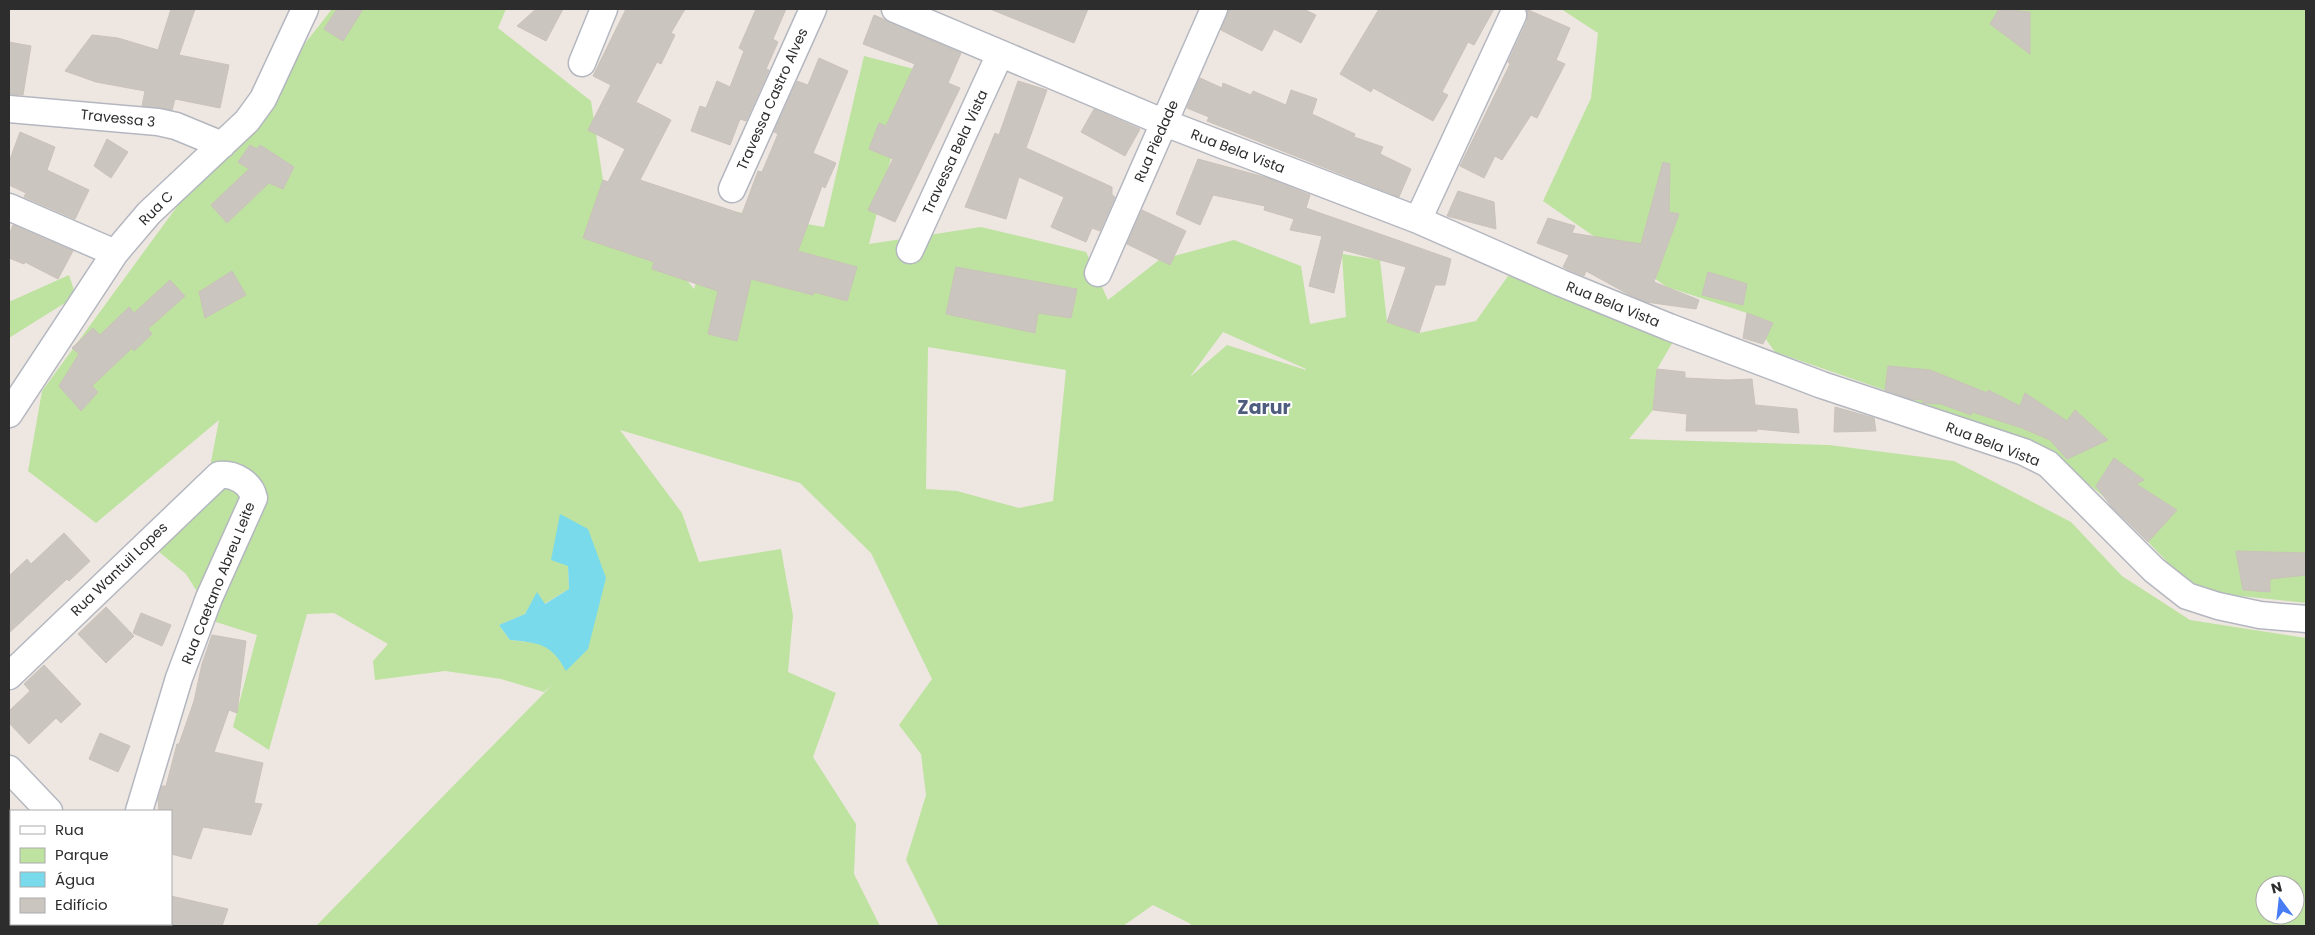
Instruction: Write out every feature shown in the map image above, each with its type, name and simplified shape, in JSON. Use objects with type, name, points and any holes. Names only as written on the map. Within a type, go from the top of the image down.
[{"type":"street","name":"Rua C","points":[[9,414],[114,253],[149,213],[247,121],[263,99],[303,9]]},
{"type":"street","points":[[582,63],[604,9]]},
{"type":"street","name":"Travessa Castro Alves","points":[[732,189],[813,9]]},
{"type":"street","name":"Rua Bela Vista","points":[[895,9],[1164,123],[1418,220],[1561,283],[1678,330],[1822,385],[2024,452],[2048,464],[2154,570],[2187,596],[2218,606],[2260,614],[2306,619]]},
{"type":"street","name":"Rua Piedade","points":[[1098,273],[1214,9]]},
{"type":"street","points":[[1418,220],[1513,15]]},
{"type":"street","name":"Travessa Bela Vista","points":[[910,250],[1000,54]]},
{"type":"street","name":"Travessa 3","points":[[9,109],[158,122],[176,126],[222,145]]},
{"type":"street","points":[[9,207],[114,253]]},
{"type":"street","name":"Rua Wantuil Lopes","points":[[9,676],[219,475],[235,476]]},
{"type":"street","name":"Rua Caetano Abreu Leite","points":[[139,810],[179,678],[209,598],[254,498],[250,488],[235,476]]},
{"type":"street","points":[[9,769],[48,810]]},
{"type":"green space","points":[[332,9],[506,9],[498,28],[591,101],[603,180],[694,289],[720,209],[824,227],[864,56],[914,69],[869,244],[981,227],[1086,252],[1108,300],[1159,260],[1234,240],[1301,266],[1310,324],[1346,317],[1342,254],[1380,260],[1387,322],[1419,333],[1476,321],[1508,276],[1540,285],[1674,340],[1657,369],[1653,410],[1629,439],[1829,445],[1954,461],[2071,522],[2122,576],[2190,620],[2306,638],[2306,926],[1189,926],[1191,924],[1153,905],[1123,926],[939,926],[906,860],[926,795],[921,754],[899,725],[932,679],[871,553],[800,483],[620,430],[682,513],[699,562],[781,549],[793,616],[788,672],[836,693],[813,757],[856,824],[854,874],[880,926],[316,926],[553,684],[544,692],[501,679],[445,671],[375,680],[373,661],[388,644],[334,613],[307,614],[269,750],[233,727],[257,635],[216,622],[186,574],[158,551],[203,504],[219,420],[96,523],[28,471],[42,391],[181,201]],"holes":[[[1223,332],[1306,369],[1306,370],[1227,345],[1190,377]],[[928,347],[1066,370],[1053,501],[1019,508],[957,491],[926,489]],[[568,566],[588,649],[510,640],[499,625],[525,614],[537,593],[544,604],[569,589]]]},
{"type":"green space","points":[[1561,9],[2306,9],[2306,603],[2231,595],[2195,586],[2172,567],[2108,500],[2037,443],[1775,352],[1747,313],[1667,287],[1543,201],[1591,98],[1598,33]]},
{"type":"green space","points":[[69,275],[76,296],[9,338],[9,300],[11,301]]},
{"type":"water","points":[[560,514],[588,529],[606,578],[588,649],[566,671],[555,655],[549,650],[537,644],[510,640],[499,625],[525,614],[537,592],[545,604],[569,589],[568,566],[551,560]]},
{"type":"building","points":[[171,9],[195,9],[179,55],[229,65],[220,108],[175,99],[172,110],[142,106],[145,91],[96,82],[65,71],[92,35],[118,38],[158,50]]},
{"type":"building","points":[[337,9],[363,9],[343,41],[324,29]]},
{"type":"building","points":[[536,9],[563,9],[546,41],[517,26]]},
{"type":"building","points":[[626,9],[685,9],[671,33],[675,35],[661,64],[657,62],[636,102],[671,120],[640,180],[742,214],[758,171],[762,172],[778,134],[774,132],[797,81],[808,85],[819,58],[848,71],[813,153],[836,163],[825,188],[822,186],[798,251],[857,267],[847,301],[814,292],[813,295],[751,279],[737,341],[708,334],[718,291],[652,269],[654,262],[583,238],[603,180],[608,182],[625,149],[588,130],[611,85],[593,76]]},
{"type":"building","points":[[756,9],[786,9],[773,39],[778,42],[766,69],[769,70],[746,121],[740,119],[730,145],[691,131],[700,106],[706,108],[717,81],[730,87],[744,51],[739,48]]},
{"type":"building","points":[[990,9],[1088,9],[1074,43]]},
{"type":"building","points":[[1229,9],[1303,9],[1316,15],[1301,43],[1274,29],[1262,51],[1221,30]]},
{"type":"building","points":[[1379,9],[1494,9],[1474,45],[1468,42],[1442,92],[1448,95],[1433,121],[1373,88],[1371,92],[1340,74]]},
{"type":"building","points":[[1526,9],[1570,28],[1556,60],[1565,64],[1537,118],[1531,115],[1502,160],[1495,156],[1484,178],[1460,166],[1510,64],[1508,62],[1527,21]]},
{"type":"building","points":[[1999,9],[2030,12],[2030,54],[1990,24]]},
{"type":"building","points":[[874,15],[961,53],[948,83],[960,88],[895,222],[868,210],[893,159],[869,149],[879,123],[886,126],[915,64],[863,44]]},
{"type":"building","points":[[9,42],[31,46],[23,95],[9,94]]},
{"type":"building","points":[[1200,78],[1222,88],[1223,83],[1251,95],[1253,91],[1286,105],[1291,90],[1317,99],[1312,114],[1355,134],[1354,137],[1383,147],[1380,154],[1411,169],[1399,197],[1207,121],[1209,117],[1187,108]]},
{"type":"building","points":[[1018,81],[1047,90],[1026,148],[1112,187],[1112,195],[1115,197],[1100,231],[1092,228],[1086,242],[1051,227],[1064,197],[1019,177],[1006,219],[965,207],[995,133],[999,135]]},
{"type":"building","points":[[1094,109],[1140,129],[1125,156],[1081,132]]},
{"type":"building","points":[[20,132],[55,147],[47,170],[89,190],[75,219],[24,197],[26,193],[9,185],[9,162]]},
{"type":"building","points":[[107,139],[128,152],[111,178],[94,166]]},
{"type":"building","points":[[250,145],[257,149],[260,145],[294,167],[283,189],[269,183],[227,223],[211,205],[249,169],[238,162]]},
{"type":"building","points":[[1198,159],[1268,178],[1310,195],[1306,208],[1451,259],[1445,285],[1435,285],[1419,333],[1387,322],[1406,267],[1343,250],[1334,293],[1309,286],[1322,236],[1290,230],[1294,219],[1264,210],[1265,206],[1213,195],[1200,225],[1176,214]]},
{"type":"building","points":[[1663,162],[1670,164],[1669,212],[1679,214],[1654,282],[1699,300],[1696,309],[1646,302],[1586,271],[1584,276],[1563,267],[1569,255],[1537,243],[1548,218],[1575,226],[1572,233],[1641,244]]},
{"type":"building","points":[[1458,191],[1494,202],[1496,229],[1447,216]]},
{"type":"building","points":[[1142,210],[1186,231],[1170,265],[1127,244]]},
{"type":"building","points":[[13,225],[73,251],[58,279],[25,262],[24,264],[9,258],[9,235]]},
{"type":"building","points":[[956,267],[1077,289],[1071,318],[1038,313],[1035,333],[946,314]]},
{"type":"building","points":[[232,271],[246,295],[205,318],[199,292]]},
{"type":"building","points":[[1708,272],[1747,284],[1743,305],[1702,295]]},
{"type":"building","points":[[170,280],[185,296],[148,329],[152,334],[134,351],[132,348],[92,386],[98,392],[81,411],[59,386],[79,354],[72,348],[93,328],[100,335],[129,307],[134,313]]},
{"type":"building","points":[[1747,313],[1773,323],[1763,344],[1743,338]]},
{"type":"building","points":[[1888,366],[1930,370],[1987,393],[1988,390],[2020,406],[2025,393],[2067,421],[2075,410],[2108,440],[2067,459],[2050,440],[2022,428],[1972,412],[1971,415],[1941,404],[1923,403],[1923,400],[1910,399],[1885,390]]},
{"type":"building","points":[[1657,369],[1685,372],[1685,378],[1752,379],[1755,405],[1797,409],[1799,433],[1757,429],[1757,431],[1686,431],[1687,414],[1653,410]]},
{"type":"building","points":[[1835,407],[1874,418],[1876,431],[1834,432]]},
{"type":"building","points":[[2114,458],[2144,480],[2136,484],[2177,510],[2148,542],[2111,506],[2096,486]]},
{"type":"building","points":[[64,533],[90,561],[69,581],[67,579],[9,633],[9,576],[27,559],[31,564]]},
{"type":"building","points":[[2236,551],[2306,553],[2306,575],[2270,579],[2270,592],[2243,590]]},
{"type":"building","points":[[106,607],[134,636],[106,663],[78,634]]},
{"type":"building","points":[[141,613],[171,625],[162,646],[133,633]]},
{"type":"building","points":[[212,635],[246,641],[237,713],[229,710],[214,752],[263,763],[254,803],[262,804],[251,835],[203,827],[191,859],[172,854],[172,810],[159,810],[158,799],[162,786],[166,786],[177,744],[179,744],[194,701],[202,664]]},
{"type":"building","points":[[44,665],[81,704],[61,723],[56,718],[29,744],[9,723],[9,711],[30,691],[24,684]]},
{"type":"building","points":[[100,733],[130,746],[118,772],[89,759]]},
{"type":"building","points":[[172,896],[228,909],[222,926],[171,926]]},
{"type":"district","name":"Zarur","points":[[1264,407]]}]
